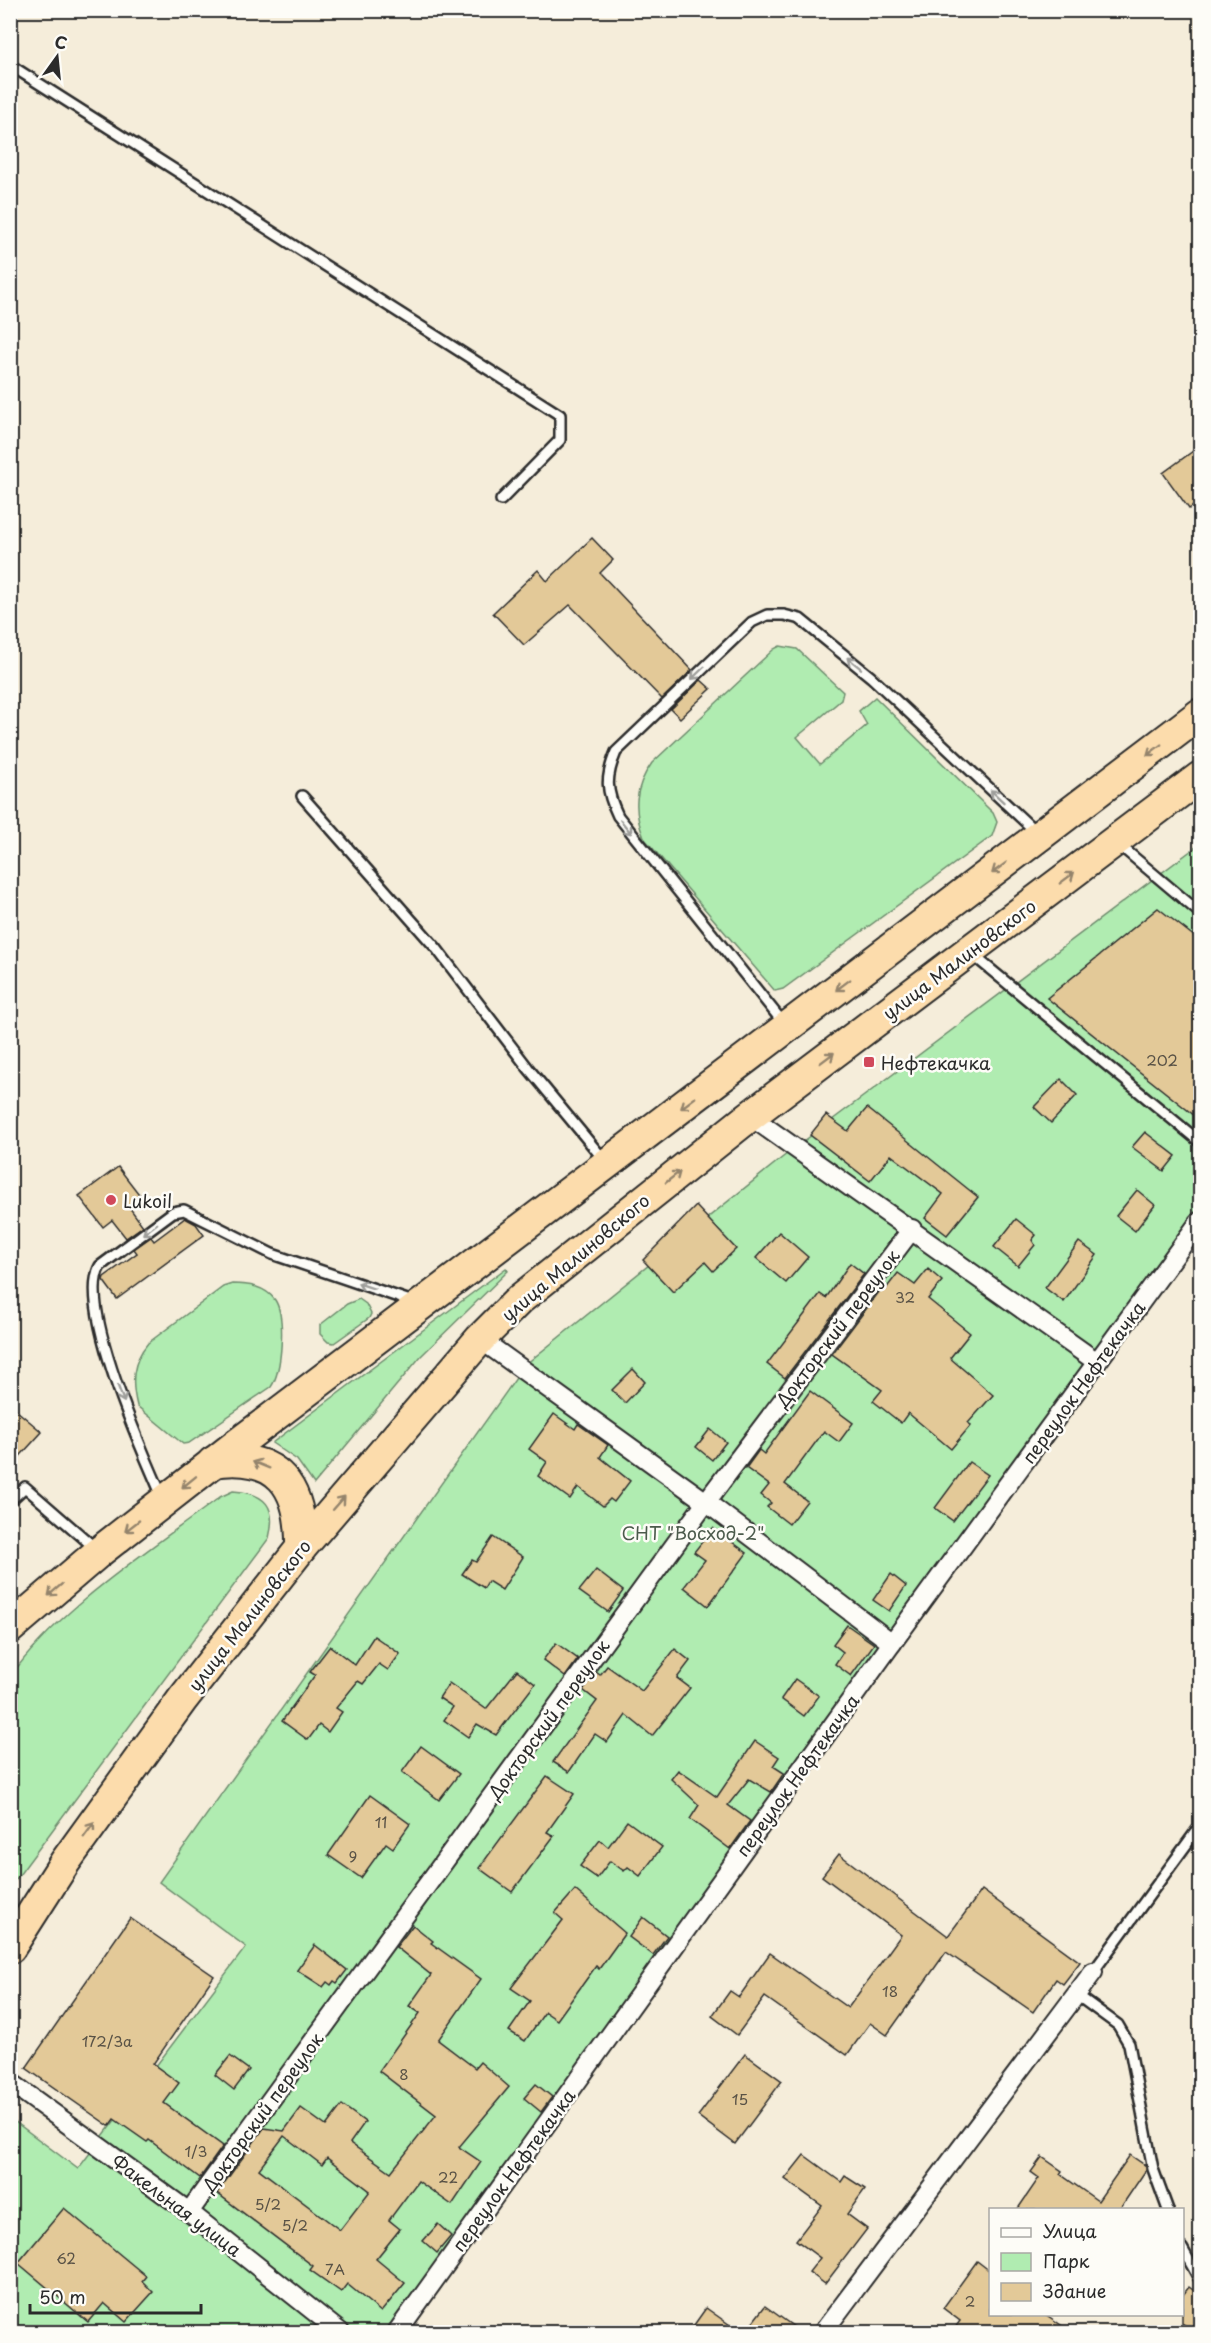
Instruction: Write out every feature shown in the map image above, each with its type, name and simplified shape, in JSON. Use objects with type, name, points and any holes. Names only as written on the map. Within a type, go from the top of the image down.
[{"type":"highway","points":[[10,1628],[99,1552],[213,1462],[1200,714]]},
{"type":"highway","name":"улица Малиновского","points":[[10,1948],[65,1863],[182,1700],[301,1548],[480,1339],[520,1299],[750,1116],[1200,777]]},
{"type":"highway","points":[[213,1462],[240,1459],[256,1461],[281,1475],[299,1510],[301,1548]]},
{"type":"highway","points":[[10,1927],[65,1863]]},
{"type":"street","points":[[750,1116],[1097,1362]]},
{"type":"street","name":"переулок Нефтекачка","points":[[397,2332],[892,1642],[1200,1221]]},
{"type":"street","name":"Докторский переулок","points":[[189,2212],[706,1502],[912,1229]]},
{"type":"street","points":[[480,1339],[706,1502],[892,1642]]},
{"type":"street","points":[[823,2332],[1092,1972]]},
{"type":"street","name":"Факельная улица","points":[[10,2082],[189,2212],[340,2332]]},
{"type":"lane","points":[[10,65],[560,415],[560,440],[501,500]]},
{"type":"lane","points":[[787,1028],[618,816],[608,795],[608,771],[616,752],[752,621],[767,615],[784,615],[800,619],[871,677],[1040,836]]},
{"type":"lane","points":[[302,796],[437,950],[528,1068],[608,1163]]},
{"type":"lane","points":[[1115,842],[1200,913]]},
{"type":"lane","points":[[969,952],[1200,1142]]},
{"type":"lane","points":[[164,1502],[113,1375],[98,1318],[94,1285],[95,1275],[100,1266],[173,1212],[184,1210],[272,1254],[421,1305]]},
{"type":"lane","points":[[10,1501],[25,1487],[99,1552]]},
{"type":"lane","points":[[1092,1972],[1200,1826]]},
{"type":"lane","points":[[1077,1995],[1118,2025],[1129,2044],[1153,2169],[1166,2208]]},
{"type":"lane","points":[[1184,2252],[1200,2280]]},
{"type":"green space","points":[[780,646],[797,649],[843,692],[841,700],[797,737],[820,764],[867,725],[859,711],[875,697],[993,813],[997,822],[992,836],[783,989],[775,991],[644,838],[638,818],[637,799],[642,781],[652,763],[774,649]]},
{"type":"green space","name":"СНТ \"Восход-2\"","points":[[1200,844],[1200,1233],[397,2332],[11,2332],[10,2118],[78,2169],[246,1947],[159,1882],[526,1364],[788,1153]]},
{"type":"green space","points":[[506,1268],[508,1271],[421,1356],[314,1484],[297,1460],[272,1443]]},
{"type":"green space","points":[[232,1284],[256,1287],[271,1295],[275,1300],[281,1319],[281,1344],[275,1379],[271,1387],[189,1443],[183,1444],[137,1406],[134,1389],[136,1365],[148,1343],[223,1287]]},
{"type":"green space","points":[[359,1299],[366,1304],[371,1314],[369,1318],[334,1343],[328,1342],[320,1334],[320,1325],[347,1304]]},
{"type":"green space","points":[[233,1491],[254,1495],[266,1504],[271,1518],[269,1538],[11,1886],[11,1676],[30,1651],[53,1627],[108,1580],[220,1497]]},
{"type":"building","points":[[1200,446],[1200,501],[1189,509],[1163,473]]},
{"type":"building","points":[[592,538],[613,560],[600,573],[692,670],[662,699],[570,605],[524,645],[493,613],[538,570],[547,581]]},
{"type":"building","points":[[701,680],[711,689],[680,718],[671,709]]},
{"type":"building","points":[[1158,908],[1200,941],[1200,1120],[1047,998]]},
{"type":"building","points":[[1061,1079],[1077,1095],[1051,1123],[1034,1107]]},
{"type":"building","points":[[867,1108],[978,1197],[947,1235],[925,1218],[943,1194],[891,1155],[870,1181],[810,1135],[826,1115],[848,1131]]},
{"type":"building","points":[[1145,1132],[1176,1156],[1164,1171],[1132,1147]]},
{"type":"building","points":[[118,1167],[142,1198],[129,1207],[143,1226],[126,1238],[112,1220],[103,1227],[79,1196]]},
{"type":"building","points":[[1137,1190],[1155,1205],[1135,1231],[1116,1216]]},
{"type":"building","points":[[696,1206],[736,1249],[713,1271],[705,1262],[673,1292],[643,1260]]},
{"type":"building","points":[[185,1218],[196,1224],[204,1235],[117,1299],[103,1280],[104,1277],[137,1253],[134,1249],[151,1237],[154,1241]]},
{"type":"building","points":[[1016,1219],[1036,1235],[1032,1240],[1035,1245],[1018,1266],[994,1247]]},
{"type":"building","points":[[779,1232],[808,1257],[786,1283],[756,1258]]},
{"type":"building","points":[[1079,1242],[1097,1255],[1064,1302],[1045,1288]]},
{"type":"building","points":[[850,1263],[864,1274],[785,1378],[767,1364],[820,1294],[826,1298]]},
{"type":"building","points":[[928,1269],[942,1281],[928,1299],[970,1333],[950,1358],[993,1395],[968,1423],[971,1425],[951,1449],[908,1413],[901,1423],[873,1401],[882,1390],[832,1354],[882,1288],[885,1290],[898,1273],[915,1285]]},
{"type":"building","points":[[633,1369],[645,1382],[625,1403],[612,1390]]},
{"type":"building","points":[[810,1391],[853,1423],[839,1442],[824,1431],[785,1484],[807,1501],[789,1524],[767,1507],[771,1503],[761,1495],[769,1485],[746,1468],[759,1450],[764,1454]]},
{"type":"building","points":[[10,1405],[42,1432],[10,1467]]},
{"type":"building","points":[[554,1414],[575,1429],[578,1424],[608,1445],[600,1457],[630,1481],[614,1502],[610,1499],[603,1506],[578,1487],[570,1499],[538,1476],[547,1462],[529,1449]]},
{"type":"building","points":[[710,1429],[726,1442],[712,1460],[696,1447]]},
{"type":"building","points":[[969,1462],[988,1475],[953,1521],[935,1508]]},
{"type":"building","points":[[713,1528],[747,1553],[708,1606],[684,1587],[705,1560],[694,1552]]},
{"type":"building","points":[[493,1537],[523,1557],[502,1590],[488,1581],[484,1588],[462,1574],[472,1560],[476,1562]]},
{"type":"building","points":[[596,1570],[623,1591],[608,1612],[579,1591]]},
{"type":"building","points":[[891,1574],[906,1586],[889,1611],[873,1600]]},
{"type":"building","points":[[847,1625],[874,1644],[851,1676],[835,1664],[843,1652],[833,1644]]},
{"type":"building","points":[[374,1636],[400,1654],[388,1670],[379,1664],[363,1684],[358,1681],[336,1708],[342,1712],[328,1732],[319,1725],[308,1740],[282,1721],[315,1675],[310,1672],[330,1646],[355,1665]]},
{"type":"building","points":[[556,1643],[578,1659],[565,1677],[543,1660]]},
{"type":"building","points":[[675,1649],[690,1661],[677,1678],[690,1688],[652,1736],[626,1715],[607,1742],[595,1734],[569,1772],[553,1762],[597,1701],[583,1690],[596,1672],[600,1675],[607,1666],[642,1691]]},
{"type":"building","points":[[517,1670],[535,1684],[496,1735],[477,1724],[468,1737],[444,1720],[453,1707],[439,1698],[449,1683],[486,1709]]},
{"type":"building","points":[[795,1679],[819,1696],[804,1716],[781,1699]]},
{"type":"building","points":[[755,1741],[779,1757],[773,1766],[784,1773],[771,1792],[749,1779],[728,1805],[750,1821],[730,1849],[690,1819],[699,1805],[671,1779],[678,1770],[717,1797]]},
{"type":"building","points":[[421,1746],[459,1774],[439,1800],[402,1772]]},
{"type":"building","points":[[547,1776],[574,1794],[547,1832],[554,1836],[512,1892],[479,1868]]},
{"type":"building","points":[[370,1795],[410,1824],[393,1848],[386,1843],[361,1878],[328,1855]]},
{"type":"building","points":[[627,1821],[662,1847],[640,1876],[628,1867],[624,1871],[610,1861],[597,1878],[580,1866],[600,1840],[608,1847]]},
{"type":"building","points":[[839,1854],[948,1936],[982,1890],[1080,1962],[1063,1984],[1056,1979],[1033,2012],[946,1952],[887,2035],[870,2023],[847,2055],[765,1997],[737,2035],[712,2016],[730,1991],[739,1997],[770,1953],[848,2008],[901,1935],[822,1876]]},
{"type":"building","points":[[575,1890],[625,1933],[599,1969],[596,1966],[557,2020],[545,2012],[525,2041],[509,2031],[530,2001],[511,1988],[563,1920],[555,1913]]},
{"type":"building","points":[[643,1917],[667,1936],[653,1955],[629,1937]]},
{"type":"building","points":[[130,1918],[214,1976],[153,2064],[179,2083],[164,2103],[223,2146],[200,2178],[149,2140],[147,2142],[114,2119],[109,2126],[26,2068]]},
{"type":"building","points":[[413,1925],[433,1941],[431,1943],[481,1979],[438,2040],[475,2068],[480,2062],[509,2087],[459,2147],[481,2162],[452,2205],[418,2181],[389,2220],[400,2229],[376,2259],[405,2283],[381,2312],[347,2284],[341,2292],[310,2270],[313,2266],[217,2193],[264,2128],[284,2131],[301,2108],[326,2126],[342,2105],[365,2122],[350,2143],[391,2172],[436,2115],[379,2071],[420,2013],[409,2006],[431,1975],[396,1947]],"holes":[[[284,2136],[322,2165],[327,2158],[370,2191],[340,2230],[259,2169]]]},
{"type":"building","points":[[315,1945],[347,1970],[337,1983],[334,1981],[331,1985],[327,1982],[323,1987],[297,1970]]},
{"type":"building","points":[[745,2054],[782,2081],[735,2144],[698,2116]]},
{"type":"building","points":[[230,2056],[249,2070],[234,2090],[215,2075]]},
{"type":"building","points":[[536,2084],[552,2097],[541,2112],[524,2098]]},
{"type":"building","points":[[804,2155],[841,2182],[845,2176],[865,2189],[847,2214],[867,2229],[825,2284],[809,2272],[820,2258],[796,2240],[822,2206],[785,2179]]},
{"type":"building","points":[[1130,2155],[1146,2166],[1146,2170],[1120,2208],[1018,2208],[1039,2178],[1031,2172],[1042,2157],[1062,2171],[1060,2174],[1098,2201]]},
{"type":"building","points":[[64,2208],[146,2276],[142,2281],[153,2292],[126,2322],[104,2303],[88,2322],[18,2263]]},
{"type":"building","points":[[438,2224],[451,2236],[437,2253],[423,2241]]},
{"type":"building","points":[[977,2261],[989,2270],[989,2316],[1048,2316],[1071,2332],[952,2332],[960,2321],[943,2308]]},
{"type":"building","points":[[1189,2287],[1200,2295],[1200,2332],[1195,2332],[1182,2323],[1184,2293]]},
{"type":"building","points":[[765,2306],[801,2332],[745,2332]]},
{"type":"building","points":[[706,2308],[740,2332],[689,2332]]},
{"type":"place","name":"Нефтекачка","points":[[869,1062]]},
{"type":"place","name":"Lukoil","points":[[111,1200]]}]
